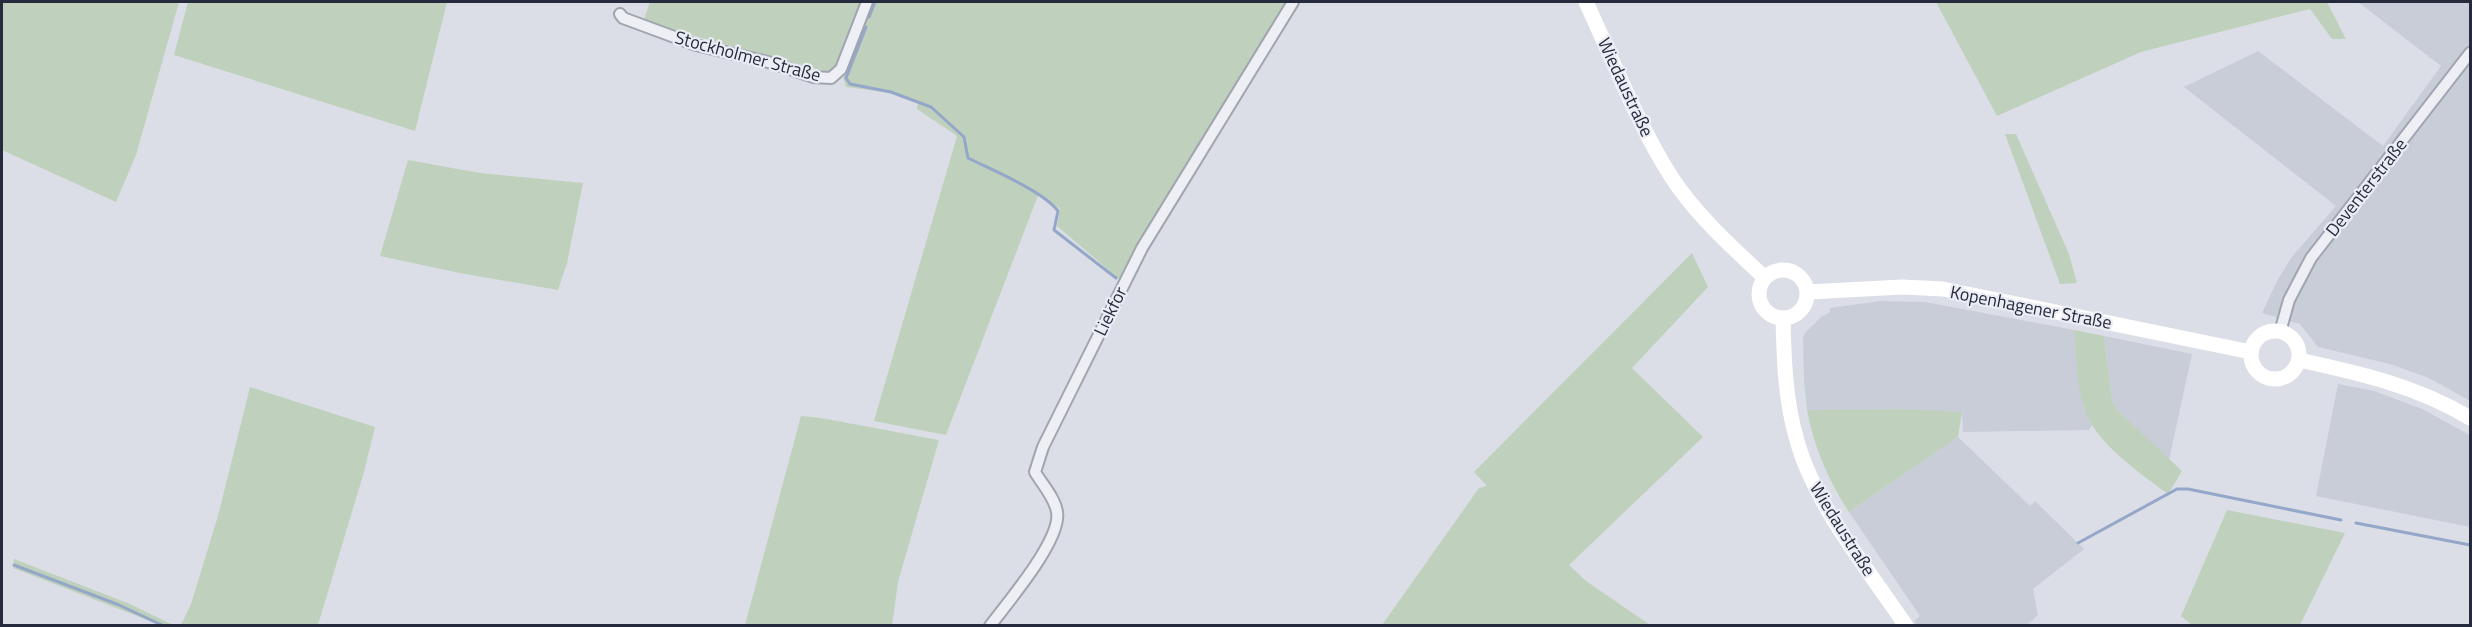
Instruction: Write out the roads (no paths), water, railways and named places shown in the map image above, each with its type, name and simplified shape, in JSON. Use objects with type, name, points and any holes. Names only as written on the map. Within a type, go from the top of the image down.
[{"type":"main road","name":"Wiedaustraße","points":[[1586,2],[1651,142],[1673,179],[1702,218],[1765,278]]},
{"type":"main road","points":[[1790,271],[1802,279],[1808,292],[1807,300],[1799,313],[1783,319],[1771,315],[1761,304],[1759,289],[1765,278],[1774,272],[1790,271]]},
{"type":"main road","name":"Kopenhagener Straße","points":[[1808,292],[1902,287],[1943,289],[2251,352]]},
{"type":"main road","name":"Wiedaustraße","points":[[1783,319],[1788,401],[1796,438],[1806,467],[1823,501],[1906,626]]},
{"type":"main road","points":[[2280,332],[2293,339],[2299,353],[2299,360],[2290,374],[2275,380],[2267,378],[2255,369],[2251,352],[2260,336],[2280,332]]},
{"type":"main road","points":[[2299,360],[2392,382],[2428,396],[2470,418]]},
{"type":"street","name":"Stockholmer Straße","points":[[620,14],[623,18],[705,48],[772,63],[813,77],[831,78],[841,69],[867,2]]},
{"type":"street","name":"Liekfor","points":[[990,626],[1032,570],[1055,533],[1058,520],[1057,509],[1035,472],[1043,447],[1142,248],[1293,2]]},
{"type":"street","name":"Deventerstraße","points":[[2280,332],[2292,292],[2311,258],[2470,53]]},
{"type":"waterway","points":[[869,17],[875,2]]},
{"type":"waterway","points":[[866,27],[846,78],[850,84],[891,92],[931,107],[964,137],[968,158],[1016,181],[1051,203],[1058,211],[1054,230],[1116,278]]},
{"type":"waterway","points":[[2078,543],[2177,489],[2188,489],[2341,520]]},
{"type":"waterway","points":[[2356,523],[2470,545]]},
{"type":"waterway","points":[[14,565],[119,605],[164,626]]}]
